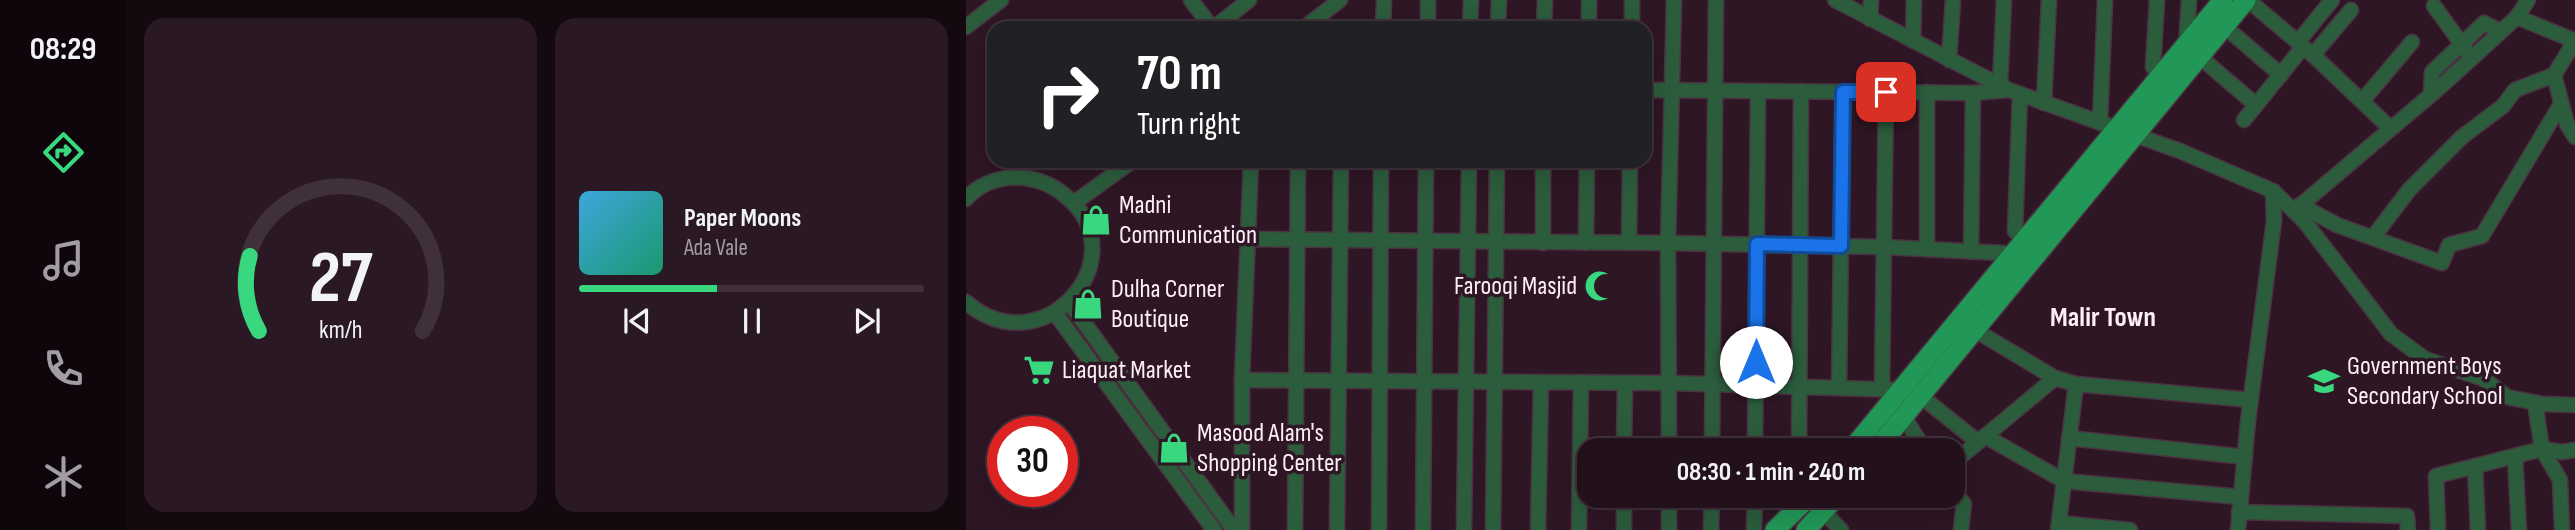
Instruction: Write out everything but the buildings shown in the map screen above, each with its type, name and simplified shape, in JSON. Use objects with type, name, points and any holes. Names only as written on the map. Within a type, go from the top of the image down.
[{"type":"main road","points":[[1886,438],[1922,397],[1973,329],[2136,135],[2193,52],[2223,0]]},
{"type":"main road","points":[[1861,438],[2012,257],[2108,126],[2162,75],[2224,26],[2247,0]]},
{"type":"main road","points":[[1775,530],[1796,508]]},
{"type":"main road","points":[[1807,530],[1827,508]]},
{"type":"street","points":[[966,27],[1001,0]]},
{"type":"street","points":[[1191,0],[1208,21]]},
{"type":"street","points":[[1222,21],[1249,0]]},
{"type":"street","points":[[1313,21],[1340,0]]},
{"type":"street","points":[[1383,21],[1384,0]]},
{"type":"street","points":[[1427,21],[1428,0]]},
{"type":"street","points":[[1470,21],[1471,0]]},
{"type":"street","points":[[1498,21],[1499,0]]},
{"type":"street","points":[[1544,21],[1545,0]]},
{"type":"street","points":[[1589,0],[1589,21]]},
{"type":"street","points":[[1632,0],[1632,21]]},
{"type":"street","points":[[1670,438],[1668,243],[1674,0]]},
{"type":"street","points":[[1712,438],[1717,0]]},
{"type":"street","points":[[1835,0],[1949,61],[2010,89],[2136,135],[2273,191],[2297,208],[2337,225],[2374,236],[2442,263],[2449,245],[2482,236],[2561,104]]},
{"type":"street","points":[[1870,19],[1871,0]]},
{"type":"street","points":[[1913,41],[1914,0]]},
{"type":"street","points":[[1949,61],[1953,0]]},
{"type":"street","points":[[2004,0],[2015,231],[2025,239]]},
{"type":"street","points":[[2044,103],[2049,0]]},
{"type":"street","points":[[2105,0],[2108,126]]},
{"type":"street","points":[[2157,0],[2153,66],[2162,75]]},
{"type":"street","points":[[2189,0],[2193,52],[2256,105]]},
{"type":"street","points":[[2247,0],[2305,48],[2390,128]]},
{"type":"street","points":[[2305,48],[2332,0]]},
{"type":"street","points":[[2297,208],[2517,17],[2528,0]]},
{"type":"street","points":[[2434,6],[2472,56]]},
{"type":"street","points":[[2244,120],[2305,48],[2351,10]]},
{"type":"street","points":[[2374,236],[2409,190],[2462,137],[2503,106],[2515,90],[2554,75],[2575,41],[2517,17]]},
{"type":"street","points":[[2431,94],[2432,72],[2484,23],[2500,31]]},
{"type":"street","points":[[2224,26],[2281,75]]},
{"type":"street","points":[[2363,100],[2412,42]]},
{"type":"street","points":[[2554,75],[2561,104],[2575,137]]},
{"type":"street","points":[[1652,90],[1972,93],[2010,89]]},
{"type":"street","points":[[1755,438],[1758,91]]},
{"type":"street","points":[[1799,438],[1801,91]]},
{"type":"street","points":[[1839,388],[1843,92]]},
{"type":"street","points":[[1882,389],[1886,92]]},
{"type":"street","points":[[1927,92],[1927,249]]},
{"type":"street","points":[[1971,251],[1972,93]]},
{"type":"street","points":[[1074,203],[1122,168]]},
{"type":"street","points":[[1242,530],[1242,380],[1251,168]]},
{"type":"street","points":[[1295,530],[1298,168]]},
{"type":"street","points":[[1337,530],[1341,168]]},
{"type":"street","points":[[1379,530],[1381,168]]},
{"type":"street","points":[[1423,530],[1426,168]]},
{"type":"street","points":[[1464,530],[1469,168]]},
{"type":"street","points":[[1493,530],[1497,168]]},
{"type":"street","points":[[1543,168],[1543,243]]},
{"type":"street","points":[[1586,243],[1587,168]]},
{"type":"street","points":[[1629,243],[1630,168]]},
{"type":"street","points":[[966,302],[978,312],[998,321],[1019,323],[1040,320],[1069,302],[1085,279],[1090,260],[1088,230],[1074,203],[1057,188],[1035,179],[1013,177],[990,182],[968,192]]},
{"type":"street","points":[[2238,530],[2251,400],[2274,221],[2273,191]]},
{"type":"street","points":[[2297,208],[2391,334],[2425,359],[2484,379],[2507,397],[2535,403],[2575,405]]},
{"type":"street","points":[[1248,239],[1800,245],[1971,251],[2012,257]]},
{"type":"street","points":[[1069,302],[1234,530]]},
{"type":"street","points":[[966,322],[978,312]]},
{"type":"street","points":[[1055,313],[1214,530]]},
{"type":"street","points":[[1973,329],[2054,378],[2076,384],[2251,400]]},
{"type":"street","points":[[1965,453],[2054,378]]},
{"type":"street","points":[[1242,380],[1670,383],[1903,390],[1922,397],[1982,439],[2064,481],[2240,504],[2407,516],[2408,530]]},
{"type":"street","points":[[1538,530],[1541,382]]},
{"type":"street","points":[[1579,530],[1581,382]]},
{"type":"street","points":[[1624,438],[1625,383]]},
{"type":"street","points":[[2076,384],[2058,526],[2130,530]]},
{"type":"street","points":[[2535,403],[2542,449],[2560,480],[2562,530]]},
{"type":"street","points":[[1904,417],[1917,438]]},
{"type":"street","points":[[2069,438],[2245,457]]},
{"type":"street","points":[[2438,530],[2436,477],[2542,449],[2562,453],[2575,450]]},
{"type":"street","points":[[2515,456],[2519,530]]},
{"type":"street","points":[[2475,466],[2478,530]]},
{"type":"street","points":[[1623,530],[1624,508]]},
{"type":"street","points":[[1669,508],[1669,530]]},
{"type":"street","points":[[1711,530],[1712,508]]},
{"type":"street","points":[[1754,530],[1755,508]]},
{"type":"street","points":[[1818,508],[1841,530]]},
{"type":"street","points":[[1961,530],[1964,508]]},
{"type":"place","name":"Madni Communication","points":[[1096,220]]},
{"type":"place","name":"Farooqi Masjid","points":[[1600,286]]},
{"type":"place","name":"Dulha Corner Boutique","points":[[1088,304]]},
{"type":"place","name":"Liaquat Market","points":[[1039,370]]},
{"type":"place","name":"Government Boys Secondary School","points":[[2324,381]]},
{"type":"place","name":"Masood Alam's Shopping Center","points":[[1174,448]]},
{"type":"district","name":"Malir Town","points":[[2103,317]]},
{"type":"route","points":[[1756,362],[1757,244],[1841,246],[1843,92],[1886,92]]}]
